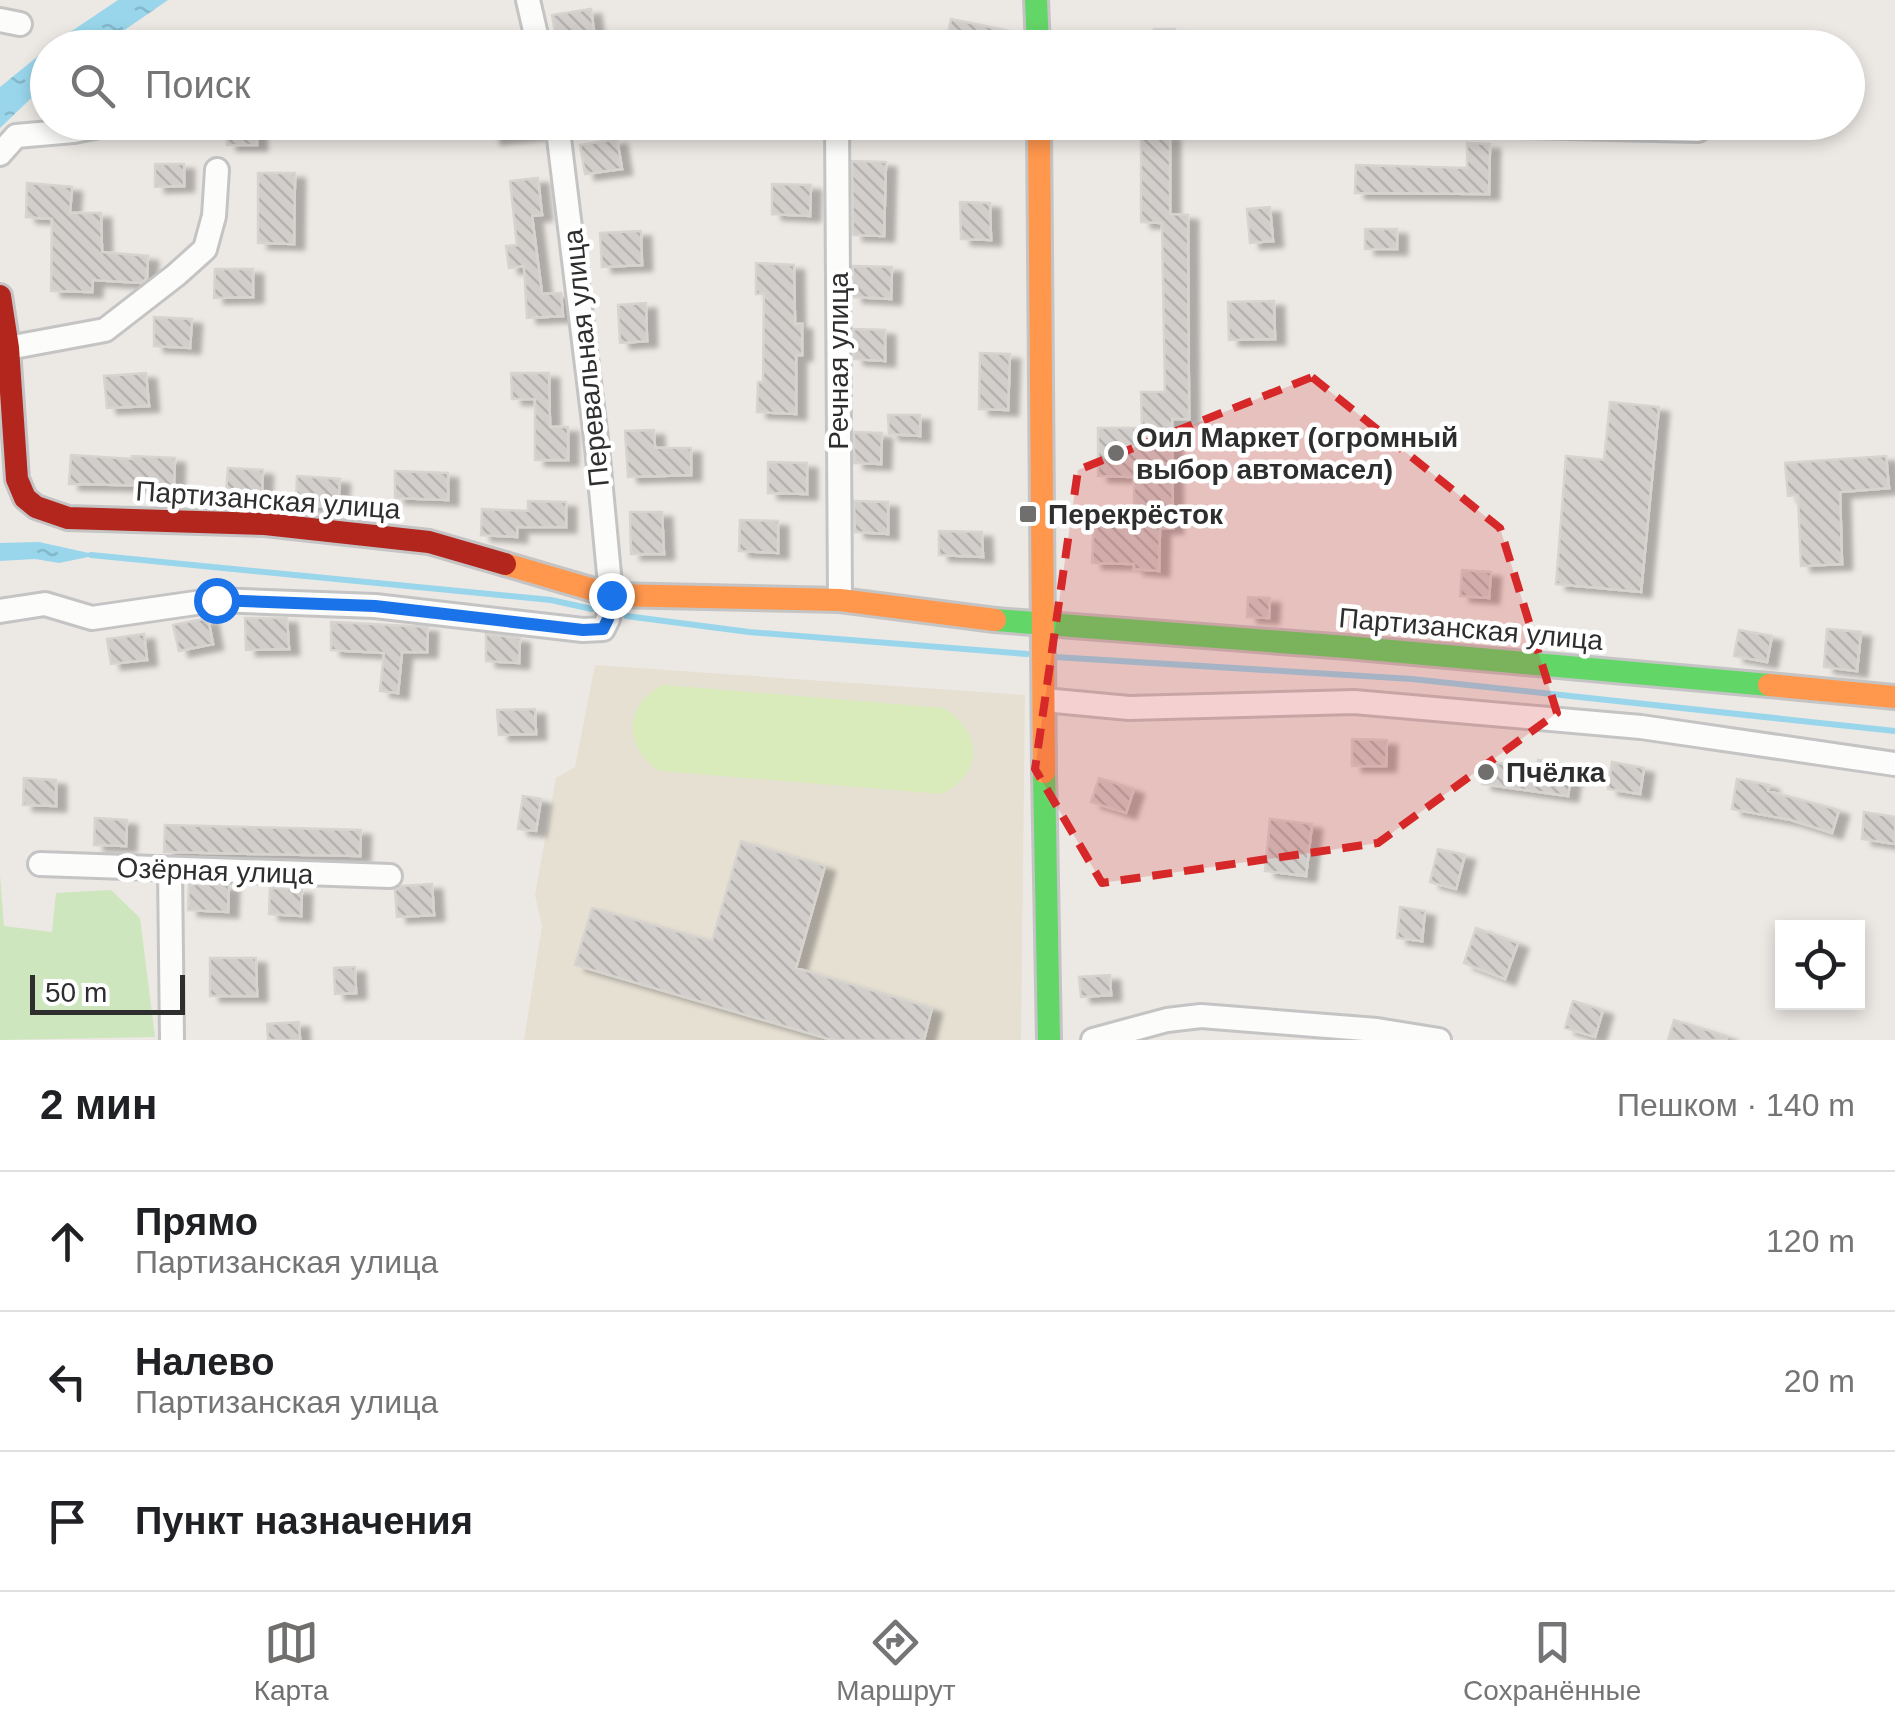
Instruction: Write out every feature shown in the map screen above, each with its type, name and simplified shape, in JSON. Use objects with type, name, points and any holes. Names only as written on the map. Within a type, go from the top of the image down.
[{"type":"main road","points":[[1036,0],[1037,30]]},
{"type":"main road","points":[[1040,140],[1042,633],[1050,1040]]},
{"type":"main road","points":[[0,296],[8,348]]},
{"type":"main road","name":"Партизанская улица","points":[[8,348],[17,479],[25,498],[36,508],[68,518],[265,524],[429,542],[611,595],[840,600],[1042,633],[1347,647],[1895,696]]},
{"type":"street","points":[[528,0],[536,30]]},
{"type":"street","points":[[0,154],[16,136],[30,135]]},
{"type":"street","name":"Перевальная улица","points":[[559,140],[611,595]]},
{"type":"street","name":"Речная улица","points":[[837,140],[840,600]]},
{"type":"street","points":[[8,348],[105,330],[176,275],[205,249],[214,216],[217,170]]},
{"type":"street","points":[[0,610],[45,604],[92,618],[216,600],[375,606],[583,630],[603,629],[611,595]]},
{"type":"street","points":[[1044,693],[1129,708],[1354,702],[1641,727],[1895,764]]},
{"type":"street","name":"Озёрная улица","points":[[40,864],[390,876]]},
{"type":"street","points":[[170,870],[172,1040]]},
{"type":"street","points":[[1093,1040],[1166,1020],[1202,1016],[1377,1030],[1439,1040]]},
{"type":"highlighted area","points":[[1312,377],[1500,528],[1557,713],[1378,843],[1102,883],[1035,769],[1078,470]]},
{"type":"shaded area","points":[[595,665],[1025,695],[1021,1040],[524,1040],[542,926],[535,895],[556,778],[575,767]]},
{"type":"green space","points":[[664,685],[944,708],[966,729],[973,752],[971,764],[956,785],[942,794],[660,771],[639,751],[633,726],[641,703]]},
{"type":"green space","points":[[0,875],[4,926],[52,932],[56,893],[111,890],[140,918],[155,1037],[0,1040]]},
{"type":"water","points":[[118,0],[168,0],[125,30],[73,30]]},
{"type":"water","points":[[30,63],[30,99],[0,128],[0,87]]},
{"type":"water","points":[[39,542],[98,555],[59,563],[35,559],[0,561],[0,543]]},
{"type":"building","points":[[591,9],[594,30],[555,30],[552,15]]},
{"type":"building","points":[[951,19],[1004,30],[949,30]]},
{"type":"building","points":[[227,140],[257,140],[257,145],[227,145]]},
{"type":"building","points":[[617,140],[622,169],[585,174],[580,145]]},
{"type":"building","points":[[1141,140],[1170,140],[1170,214],[1188,215],[1189,419],[1172,419],[1173,528],[1160,528],[1159,571],[1134,569],[1134,564],[1092,563],[1094,514],[1134,515],[1134,477],[1098,476],[1098,428],[1142,428],[1141,392],[1165,392],[1162,223],[1141,222]]},
{"type":"building","points":[[1467,143],[1490,144],[1489,194],[1355,193],[1356,165],[1467,168]]},
{"type":"building","points":[[852,161],[886,162],[884,236],[853,235]]},
{"type":"building","points":[[155,164],[184,164],[184,186],[155,187]]},
{"type":"building","points":[[258,173],[295,173],[294,244],[258,243]]},
{"type":"building","points":[[538,178],[542,215],[532,216],[542,294],[561,293],[563,316],[527,318],[524,266],[509,268],[506,246],[517,245],[510,181]]},
{"type":"building","points":[[27,183],[72,187],[70,213],[101,213],[102,252],[148,256],[147,278],[142,283],[93,280],[92,292],[51,291],[52,219],[26,217]]},
{"type":"building","points":[[772,184],[811,185],[810,216],[772,214]]},
{"type":"building","points":[[960,202],[990,203],[991,240],[961,239]]},
{"type":"building","points":[[1270,207],[1273,241],[1250,243],[1247,209]]},
{"type":"building","points":[[1365,229],[1397,229],[1397,249],[1365,249]]},
{"type":"building","points":[[641,231],[642,265],[602,267],[600,233]]},
{"type":"building","points":[[756,263],[794,265],[795,324],[802,324],[802,355],[796,355],[796,414],[757,412],[758,382],[763,382],[764,294],[756,294]]},
{"type":"building","points":[[853,266],[892,267],[891,299],[853,297]]},
{"type":"building","points":[[215,269],[253,269],[253,297],[214,298]]},
{"type":"building","points":[[1274,301],[1275,339],[1229,340],[1228,302]]},
{"type":"building","points":[[646,303],[647,341],[620,343],[618,305]]},
{"type":"building","points":[[154,317],[192,319],[190,348],[154,346]]},
{"type":"building","points":[[853,329],[885,330],[885,361],[854,359]]},
{"type":"building","points":[[980,353],[1010,354],[1008,410],[979,409]]},
{"type":"building","points":[[146,373],[149,406],[107,408],[104,376]]},
{"type":"building","points":[[511,373],[549,373],[550,427],[568,427],[568,460],[535,460],[535,399],[512,399]]},
{"type":"building","points":[[1610,402],[1659,407],[1641,592],[1556,584],[1566,456],[1604,460]]},
{"type":"building","points":[[888,415],[920,415],[920,436],[889,434]]},
{"type":"building","points":[[654,430],[655,448],[691,448],[691,475],[628,477],[625,431]]},
{"type":"building","points":[[854,432],[882,433],[881,464],[854,463]]},
{"type":"building","points":[[71,455],[175,458],[174,486],[69,484]]},
{"type":"building","points":[[1886,456],[1889,488],[1840,492],[1842,564],[1801,566],[1798,495],[1788,496],[1785,463]]},
{"type":"building","points":[[768,462],[807,463],[807,494],[768,493]]},
{"type":"building","points":[[228,468],[263,470],[262,495],[226,493]]},
{"type":"building","points":[[395,471],[448,473],[448,500],[395,498]]},
{"type":"building","points":[[297,476],[340,479],[338,507],[296,505]]},
{"type":"building","points":[[528,501],[566,502],[566,527],[517,527],[517,537],[481,535],[482,509],[528,511]]},
{"type":"building","points":[[854,501],[888,502],[888,534],[855,532]]},
{"type":"building","points":[[630,512],[662,512],[664,554],[631,554]]},
{"type":"building","points":[[740,520],[778,521],[778,553],[739,551]]},
{"type":"building","points":[[939,531],[982,532],[983,557],[939,555]]},
{"type":"building","points":[[1462,570],[1491,572],[1489,598],[1460,596]]},
{"type":"building","points":[[1248,597],[1270,598],[1269,618],[1247,617]]},
{"type":"building","points":[[208,618],[213,644],[179,651],[173,625]]},
{"type":"building","points":[[245,618],[287,618],[289,649],[246,650]]},
{"type":"building","points":[[331,622],[428,627],[427,652],[402,652],[398,693],[380,691],[384,653],[331,650]]},
{"type":"building","points":[[1827,629],[1861,632],[1857,671],[1824,667]]},
{"type":"building","points":[[1739,630],[1772,636],[1767,662],[1734,656]]},
{"type":"building","points":[[144,634],[147,660],[111,664],[107,639]]},
{"type":"building","points":[[486,634],[520,638],[519,663],[486,661]]},
{"type":"building","points":[[535,709],[536,734],[499,735],[497,710]]},
{"type":"building","points":[[1352,739],[1387,740],[1386,766],[1352,766]]},
{"type":"building","points":[[1538,760],[1573,765],[1568,796],[1482,784],[1484,761],[1537,768]]},
{"type":"building","points":[[1612,762],[1644,768],[1640,794],[1608,789]]},
{"type":"building","points":[[24,778],[56,780],[56,806],[23,805]]},
{"type":"building","points":[[1099,778],[1134,789],[1126,813],[1091,802]]},
{"type":"building","points":[[1737,779],[1769,785],[1768,791],[1839,810],[1832,833],[1791,820],[1732,809]]},
{"type":"building","points":[[523,796],[541,799],[536,831],[518,829]]},
{"type":"building","points":[[1864,812],[1895,817],[1895,844],[1862,839]]},
{"type":"building","points":[[95,818],[127,820],[126,846],[94,845]]},
{"type":"building","points":[[1270,819],[1312,824],[1306,876],[1265,871]]},
{"type":"building","points":[[165,825],[361,830],[360,856],[164,852]]},
{"type":"building","points":[[741,841],[825,866],[796,968],[932,1008],[924,1040],[832,1040],[575,965],[592,908],[712,941]]},
{"type":"building","points":[[1438,849],[1465,855],[1456,889],[1430,882]]},
{"type":"building","points":[[189,884],[229,885],[228,912],[188,910]]},
{"type":"building","points":[[432,884],[434,915],[397,917],[395,890]]},
{"type":"building","points":[[270,888],[302,889],[301,916],[269,914]]},
{"type":"building","points":[[1400,907],[1425,911],[1422,941],[1397,938]]},
{"type":"building","points":[[1476,928],[1518,943],[1505,979],[1464,963]]},
{"type":"building","points":[[210,958],[256,958],[257,996],[210,996]]},
{"type":"building","points":[[355,967],[356,993],[335,994],[334,968]]},
{"type":"building","points":[[1110,975],[1111,995],[1081,997],[1079,977]]},
{"type":"building","points":[[1573,1001],[1603,1010],[1595,1037],[1565,1028]]},
{"type":"building","points":[[1674,1020],[1727,1036],[1726,1040],[1668,1040]]},
{"type":"building","points":[[299,1022],[300,1040],[268,1040],[267,1024]]},
{"type":"waterway","points":[[91,555],[551,600],[592,609]]},
{"type":"waterway","points":[[626,616],[749,632],[1027,654]]},
{"type":"waterway","points":[[1055,657],[1412,679],[1895,731]]},
{"type":"traffic: fast","points":[[1036,0],[1037,30]]},
{"type":"traffic: fast","points":[[995,620],[1769,685]]},
{"type":"traffic: fast","points":[[1044,772],[1049,1040]]},
{"type":"traffic: slow","points":[[1039,140],[1044,772]]},
{"type":"traffic: slow","points":[[505,564],[611,595],[840,600],[995,620]]},
{"type":"traffic: slow","points":[[1769,685],[1895,697]]},
{"type":"traffic: jam","points":[[0,296],[8,348],[17,479],[25,498],[36,507],[68,518],[265,524],[429,542],[505,564]]},
{"type":"place","name":"Оил Маркет (огромный выбор автомасел)","points":[[1116,453]]},
{"type":"place","name":"Перекрёсток","points":[[1028,514]]},
{"type":"place","name":"Пчёлка","points":[[1486,772]]},
{"type":"route","points":[[216,600],[375,606],[583,630],[603,629],[611,595]]}]
